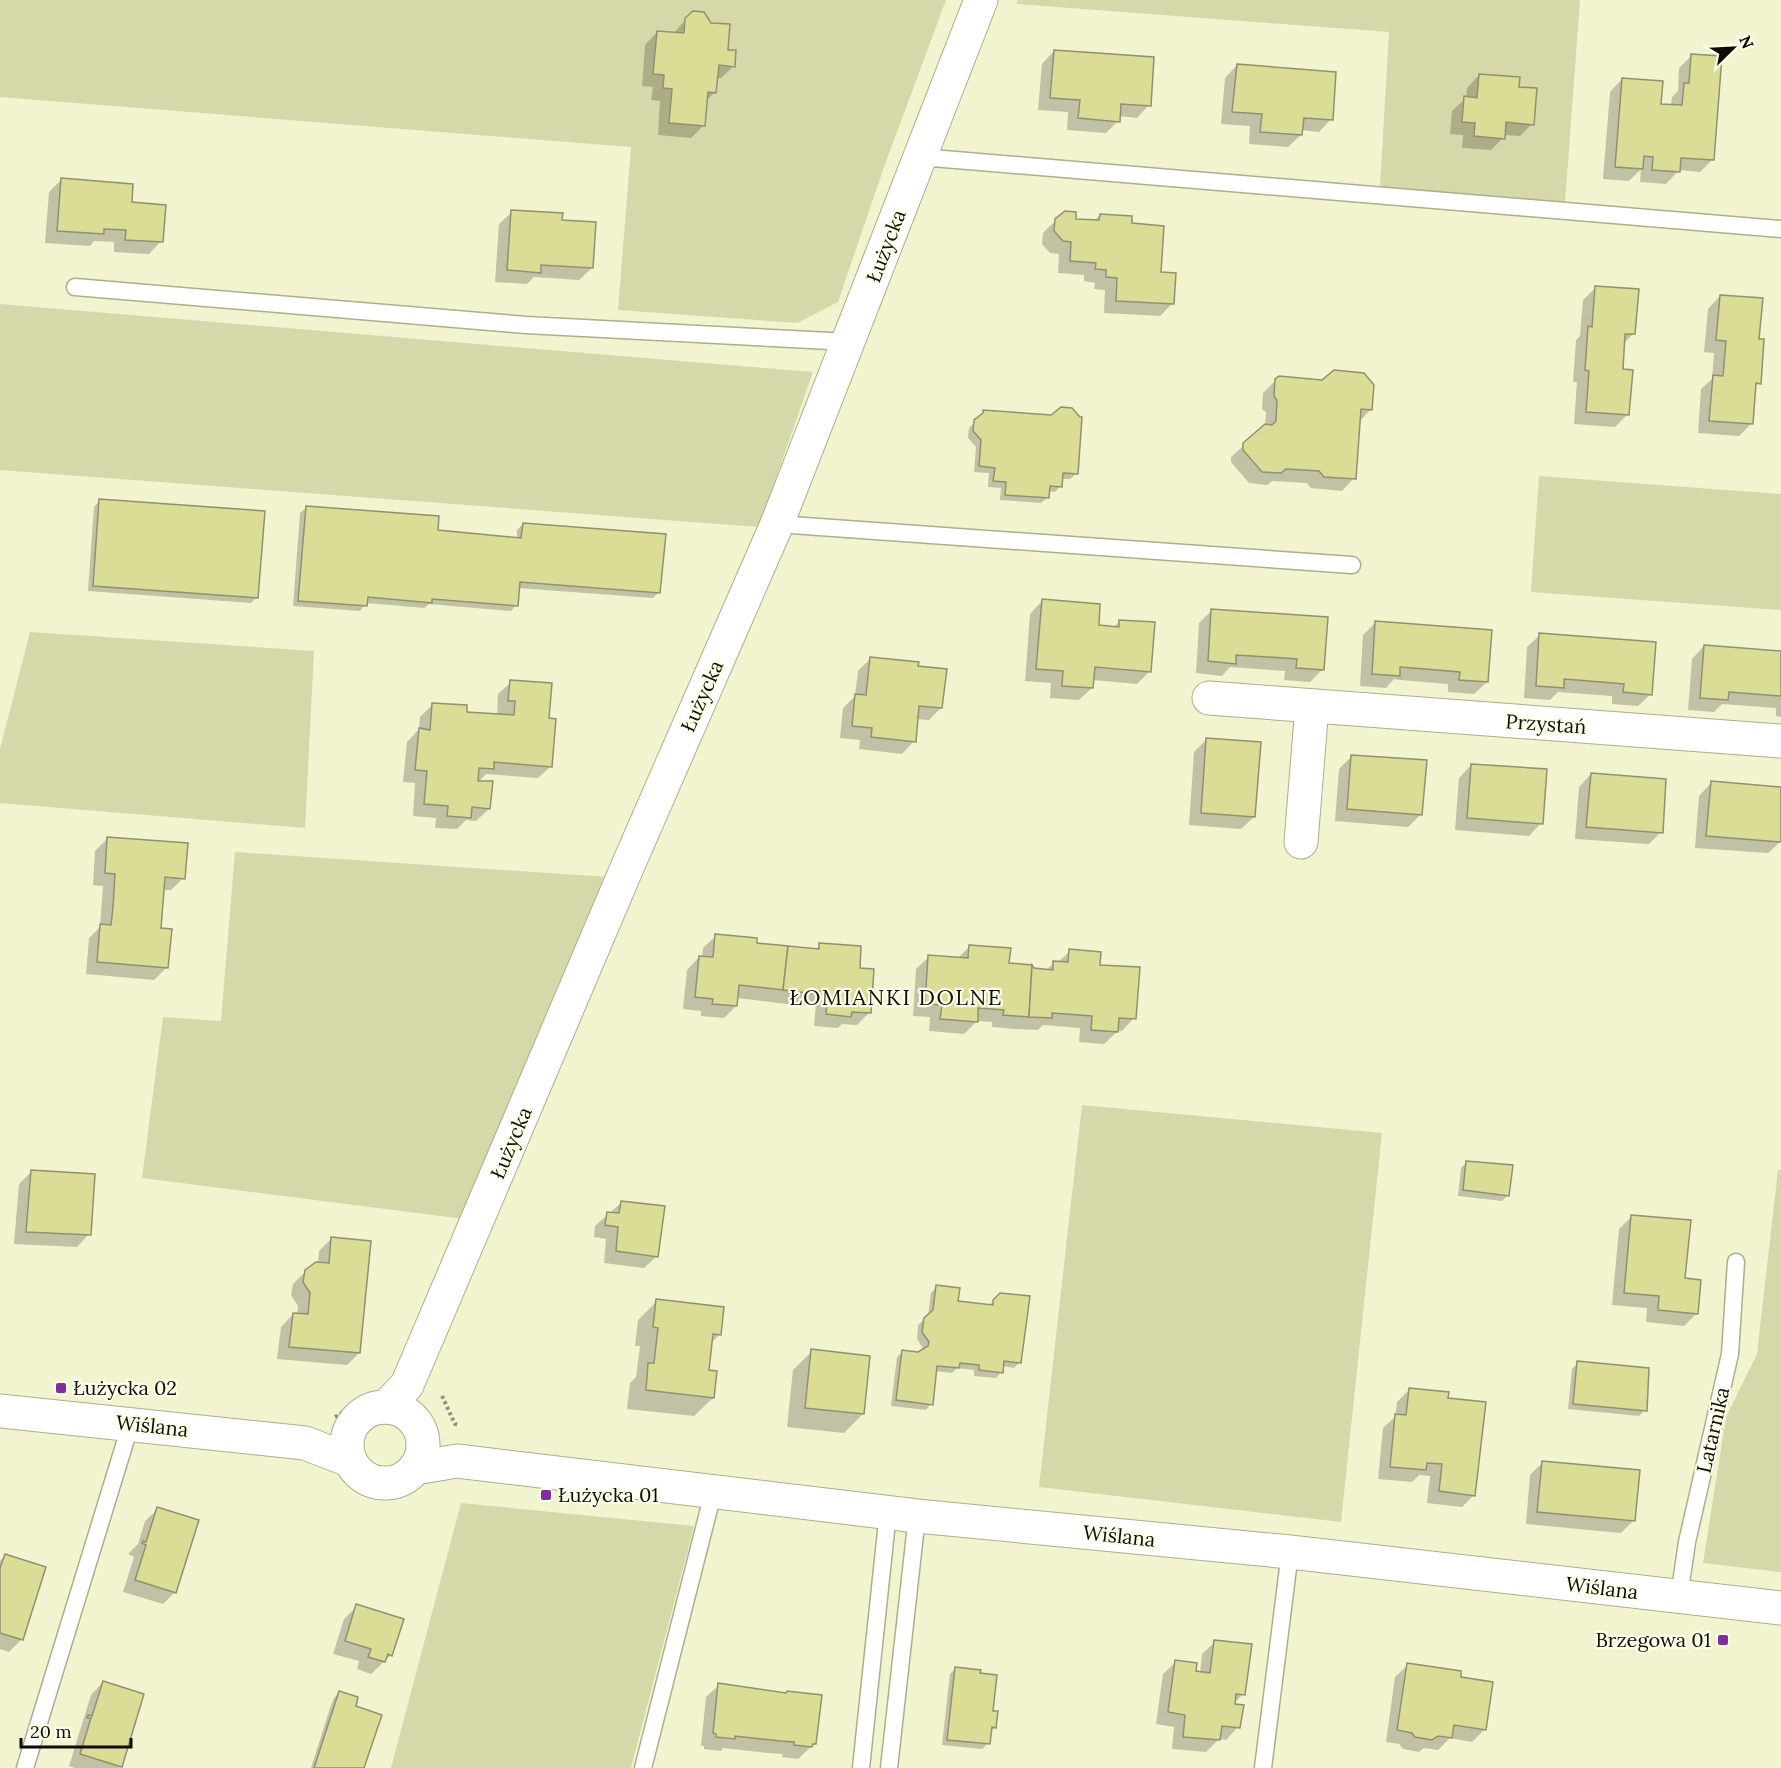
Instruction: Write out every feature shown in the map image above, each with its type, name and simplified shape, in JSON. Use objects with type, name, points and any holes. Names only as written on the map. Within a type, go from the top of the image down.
[{"type":"street","name":"Łużycka","points":[[408,1423],[629,863],[777,524],[981,0]]},
{"type":"street","name":"Przystań","points":[[1209,698],[1781,741]]},
{"type":"street","points":[[1301,842],[1312,706]]},
{"type":"street","points":[[374,1408],[408,1423],[407,1476],[386,1483],[374,1482],[364,1477],[349,1445],[356,1420],[374,1408]]},
{"type":"street","name":"Wiślana","points":[[0,1411],[132,1423],[305,1443],[349,1445]]},
{"type":"street","name":"Wiślana","points":[[408,1423],[458,1461],[713,1493],[1290,1552],[1781,1608]]},
{"type":"lane","points":[[920,157],[1781,229]]},
{"type":"lane","points":[[75,287],[526,325],[849,342]]},
{"type":"lane","points":[[777,524],[1352,565]]},
{"type":"lane","name":"Latarnika","points":[[1679,1597],[1687,1542],[1730,1354],[1736,1262]]},
{"type":"lane","points":[[25,1768],[132,1423]]},
{"type":"lane","points":[[643,1768],[713,1493]]},
{"type":"lane","points":[[861,1768],[902,1514]]},
{"type":"lane","points":[[889,1768],[902,1514]]},
{"type":"lane","points":[[1263,1768],[1290,1552]]},
{"type":"green space","points":[[0,0],[946,0],[884,167],[838,302],[797,323],[618,310],[631,147],[0,97]]},
{"type":"green space","points":[[1018,0],[1580,0],[1565,203],[1380,187],[1389,32],[1016,4]]},
{"type":"green space","points":[[0,304],[813,372],[759,527],[0,470]]},
{"type":"green space","points":[[1539,476],[1781,494],[1781,610],[1531,592]]},
{"type":"green space","points":[[30,632],[314,651],[305,828],[0,803],[0,749]]},
{"type":"green space","points":[[235,852],[609,877],[464,1219],[142,1178],[163,1017],[221,1021]]},
{"type":"green space","points":[[1082,1105],[1382,1133],[1341,1522],[1039,1487]]},
{"type":"green space","points":[[1778,1170],[1781,1170],[1781,1572],[1703,1563],[1726,1417],[1757,1354]]},
{"type":"green space","points":[[461,1503],[694,1526],[631,1768],[391,1768]]},
{"type":"building","points":[[693,11],[704,12],[711,23],[730,24],[728,50],[736,50],[735,67],[719,65],[716,93],[708,92],[705,126],[669,123],[672,89],[663,88],[664,75],[653,74],[657,31],[684,33],[685,18]]},
{"type":"building","points":[[1054,50],[1154,57],[1151,106],[1121,104],[1120,122],[1078,118],[1080,100],[1050,98]]},
{"type":"building","points":[[1691,54],[1722,56],[1714,160],[1681,158],[1680,172],[1652,170],[1653,157],[1644,156],[1643,169],[1615,167],[1622,78],[1663,81],[1661,104],[1682,105],[1684,83],[1689,83]]},
{"type":"building","points":[[1237,64],[1336,72],[1333,120],[1304,118],[1302,135],[1260,132],[1262,114],[1232,112]]},
{"type":"building","points":[[1479,74],[1520,77],[1519,87],[1537,88],[1534,125],[1506,122],[1505,139],[1474,136],[1475,123],[1462,122],[1464,96],[1477,98]]},
{"type":"building","points":[[61,178],[133,184],[132,202],[166,205],[163,242],[125,240],[126,230],[104,229],[104,234],[57,231]]},
{"type":"building","points":[[511,210],[563,213],[562,220],[596,222],[593,268],[541,265],[541,273],[507,270]]},
{"type":"building","points":[[1065,211],[1076,212],[1076,219],[1099,220],[1100,214],[1132,216],[1132,223],[1164,226],[1161,272],[1176,273],[1174,304],[1116,301],[1117,278],[1106,277],[1106,270],[1095,269],[1096,263],[1070,261],[1071,242],[1063,241],[1054,231],[1055,219]]},
{"type":"building","points":[[1595,286],[1639,289],[1635,334],[1625,334],[1623,369],[1633,370],[1629,415],[1586,412],[1589,371],[1585,370],[1588,326],[1592,327]]},
{"type":"building","points":[[1720,295],[1763,298],[1759,339],[1764,339],[1761,384],[1756,383],[1753,424],[1709,421],[1713,375],[1723,376],[1726,341],[1716,340]]},
{"type":"building","points":[[1334,370],[1364,373],[1374,385],[1372,410],[1361,409],[1356,479],[1324,477],[1319,471],[1286,469],[1281,473],[1262,472],[1243,450],[1243,443],[1265,424],[1272,425],[1276,421],[1275,379],[1279,376],[1322,380]]},
{"type":"building","points":[[1061,407],[1072,408],[1082,417],[1078,474],[1063,473],[1062,487],[1050,486],[1049,498],[1005,495],[1006,482],[993,481],[995,468],[979,466],[981,440],[973,431],[974,420],[983,413],[983,410],[1051,415]]},
{"type":"building","points":[[99,499],[265,511],[258,598],[93,586]]},
{"type":"building","points":[[306,506],[439,516],[438,530],[521,538],[523,523],[666,534],[660,593],[520,582],[518,606],[432,599],[432,603],[368,597],[367,606],[298,601]]},
{"type":"building","points":[[1042,599],[1100,604],[1099,625],[1119,627],[1119,620],[1155,622],[1151,672],[1095,667],[1093,688],[1062,686],[1063,671],[1036,669]]},
{"type":"building","points":[[1211,609],[1328,617],[1324,670],[1296,668],[1297,659],[1236,655],[1236,664],[1208,661]]},
{"type":"building","points":[[1375,621],[1492,630],[1488,682],[1459,680],[1460,672],[1400,667],[1400,676],[1372,674]]},
{"type":"building","points":[[1539,633],[1656,642],[1652,695],[1623,692],[1624,684],[1577,680],[1564,679],[1564,688],[1536,686]]},
{"type":"building","points":[[1704,645],[1781,651],[1781,696],[1729,692],[1728,700],[1700,698]]},
{"type":"building","points":[[870,657],[919,662],[918,666],[947,669],[942,708],[919,706],[916,742],[871,737],[872,728],[852,726],[855,694],[866,695]]},
{"type":"building","points":[[510,680],[552,683],[549,718],[556,719],[552,767],[494,762],[494,769],[479,768],[478,781],[493,781],[490,809],[472,807],[471,818],[447,816],[448,806],[424,804],[427,771],[415,770],[419,728],[430,730],[432,703],[467,705],[467,712],[514,715],[515,701],[508,701]]},
{"type":"building","points":[[1206,738],[1261,742],[1255,817],[1201,813]]},
{"type":"building","points":[[1351,755],[1427,760],[1422,815],[1347,809]]},
{"type":"building","points":[[1471,764],[1547,769],[1543,824],[1467,818]]},
{"type":"building","points":[[1591,773],[1666,779],[1663,833],[1586,827]]},
{"type":"building","points":[[1711,781],[1781,787],[1781,842],[1706,836]]},
{"type":"building","points":[[107,837],[188,843],[185,879],[165,877],[161,928],[172,929],[168,968],[97,962],[100,924],[111,925],[113,907],[115,874],[105,873]]},
{"type":"building","points":[[715,934],[757,938],[757,943],[788,946],[783,990],[739,985],[737,1006],[712,1004],[713,999],[695,997],[699,956],[713,957]]},
{"type":"building","points":[[819,943],[861,946],[860,968],[874,969],[871,1013],[852,1012],[851,1017],[826,1014],[828,992],[818,991],[817,994],[783,990],[788,946],[819,949]]},
{"type":"building","points":[[969,945],[1011,948],[1009,963],[1032,965],[1029,1017],[1003,1015],[1004,1010],[978,1008],[978,1022],[940,1019],[942,1005],[925,1004],[928,955],[968,958]]},
{"type":"building","points":[[1069,949],[1101,952],[1100,965],[1140,967],[1136,1019],[1119,1018],[1118,1032],[1091,1030],[1092,1016],[1052,1013],[1052,1018],[1029,1017],[1032,965],[1034,968],[1053,970],[1053,961],[1068,962]]},
{"type":"building","points":[[1466,1161],[1513,1165],[1509,1196],[1463,1190]]},
{"type":"building","points":[[31,1170],[95,1174],[91,1235],[26,1232]]},
{"type":"building","points":[[621,1201],[665,1206],[658,1257],[616,1251],[618,1227],[605,1225],[607,1212],[619,1213]]},
{"type":"building","points":[[1631,1215],[1691,1220],[1685,1278],[1701,1280],[1698,1314],[1658,1310],[1659,1296],[1624,1293]]},
{"type":"building","points":[[331,1237],[371,1241],[360,1353],[289,1347],[293,1313],[308,1314],[310,1293],[303,1282],[305,1270],[316,1262],[329,1263]]},
{"type":"building","points":[[936,1285],[960,1288],[958,1301],[993,1305],[993,1300],[1000,1293],[1030,1296],[1021,1363],[1004,1361],[1003,1373],[979,1370],[979,1365],[960,1363],[959,1368],[937,1366],[933,1405],[896,1400],[902,1350],[918,1352],[928,1346],[929,1342],[922,1332],[924,1318],[933,1310]]},
{"type":"building","points":[[656,1299],[724,1307],[721,1335],[713,1334],[709,1370],[717,1371],[714,1398],[646,1390],[648,1363],[654,1363],[658,1328],[653,1327]]},
{"type":"building","points":[[811,1349],[870,1356],[864,1414],[805,1408]]},
{"type":"building","points":[[1577,1361],[1649,1368],[1647,1411],[1573,1404]]},
{"type":"building","points":[[1409,1388],[1449,1392],[1448,1398],[1486,1402],[1475,1496],[1439,1491],[1442,1464],[1427,1463],[1426,1470],[1390,1467],[1395,1414],[1406,1415]]},
{"type":"building","points":[[1542,1461],[1640,1470],[1635,1521],[1537,1512]]},
{"type":"building","points":[[157,1507],[199,1520],[176,1593],[135,1580],[146,1545],[142,1543],[146,1542]]},
{"type":"building","points":[[5,1554],[46,1567],[23,1640],[0,1633],[0,1568]]},
{"type":"building","points":[[356,1604],[404,1619],[392,1656],[388,1654],[385,1662],[368,1657],[371,1649],[345,1641]]},
{"type":"building","points":[[1214,1640],[1252,1644],[1245,1695],[1236,1694],[1235,1704],[1244,1705],[1240,1728],[1222,1726],[1220,1740],[1183,1737],[1185,1715],[1168,1712],[1175,1660],[1197,1663],[1196,1671],[1210,1673]]},
{"type":"building","points":[[1407,1663],[1461,1671],[1461,1677],[1493,1682],[1486,1730],[1454,1725],[1452,1738],[1438,1736],[1432,1740],[1397,1730]]},
{"type":"building","points":[[955,1667],[981,1670],[980,1673],[997,1675],[993,1711],[998,1711],[996,1728],[992,1727],[990,1744],[947,1740]]},
{"type":"building","points":[[103,1681],[144,1694],[122,1767],[80,1754],[91,1718],[87,1718],[88,1715],[92,1716]]},
{"type":"building","points":[[718,1683],[786,1693],[787,1691],[822,1695],[816,1744],[812,1747],[794,1745],[794,1742],[735,1736],[735,1739],[716,1737],[713,1733]]},
{"type":"building","points":[[339,1691],[358,1697],[356,1706],[382,1715],[364,1768],[314,1768]]},
{"type":"place","name":"Łużycka 02","points":[[61,1388]]},
{"type":"place","name":"Łużycka 01","points":[[546,1495]]},
{"type":"place","name":"Brzegowa 01","points":[[1723,1640]]},
{"type":"district","name":"ŁOMIANKI DOLNE","points":[[896,997]]}]
